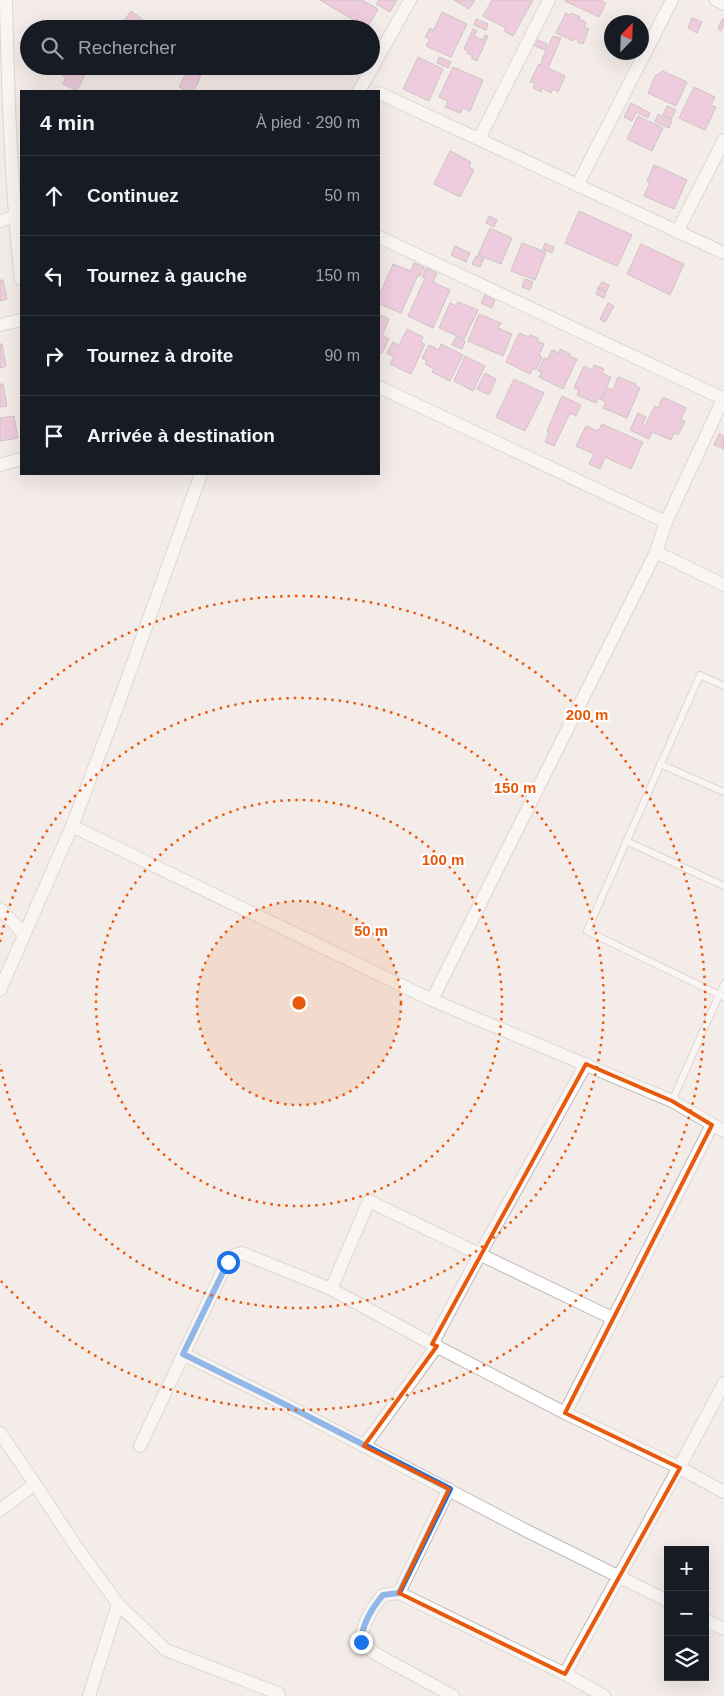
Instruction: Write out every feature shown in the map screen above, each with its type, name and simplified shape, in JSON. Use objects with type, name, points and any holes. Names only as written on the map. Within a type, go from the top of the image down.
[{"type":"street","points":[[6,0],[4,119],[18,192],[15,217],[20,269]]},
{"type":"street","points":[[380,53],[410,0]]},
{"type":"street","points":[[479,139],[549,0]]},
{"type":"street","points":[[578,184],[672,0]]},
{"type":"street","points":[[716,0],[724,4]]},
{"type":"street","points":[[360,88],[367,75]]},
{"type":"street","points":[[380,93],[724,253]]},
{"type":"street","points":[[678,232],[724,140]]},
{"type":"street","points":[[0,221],[15,217]]},
{"type":"street","points":[[380,237],[724,398],[666,522],[656,552],[432,1000]]},
{"type":"street","points":[[0,325],[20,320]]},
{"type":"street","points":[[380,387],[666,522]]},
{"type":"street","points":[[0,465],[20,459]]},
{"type":"street","points":[[0,990],[72,826],[115,715],[201,475]]},
{"type":"street","points":[[656,552],[724,585]]},
{"type":"street","points":[[72,826],[432,1000],[672,1101],[718,1128],[612,1318],[565,1413]]},
{"type":"street","points":[[0,909],[24,934]]},
{"type":"street","points":[[364,1446],[435,1345],[480,1254],[586,1064]]},
{"type":"street","points":[[331,1289],[369,1201],[612,1318]]},
{"type":"street","points":[[140,1446],[232,1256],[242,1253],[331,1289],[565,1413],[680,1468],[724,1492]]},
{"type":"street","points":[[183,1354],[450,1489],[527,1531],[664,1599]]},
{"type":"street","points":[[566,1674],[618,1576],[680,1468],[724,1383]]},
{"type":"street","points":[[0,1433],[75,1545],[118,1604],[166,1650],[267,1689],[279,1696]]},
{"type":"street","points":[[0,1510],[35,1484]]},
{"type":"street","points":[[399,1593],[450,1489]]},
{"type":"street","points":[[453,1696],[374,1653],[361,1642],[362,1630],[374,1605],[383,1595],[399,1593],[566,1674],[604,1696]]},
{"type":"street","points":[[89,1696],[118,1604]]},
{"type":"street","points":[[709,1622],[724,1629]]},
{"type":"lane","points":[[721,996],[587,931],[700,675],[724,686]]},
{"type":"lane","points":[[660,764],[724,792]]},
{"type":"lane","points":[[626,841],[724,886]]},
{"type":"lane","points":[[672,1101],[721,996],[724,984]]},
{"type":"highlighted area","points":[[586,1064],[672,1101],[712,1125],[565,1413],[680,1468],[565,1674],[399,1593],[449,1489],[364,1446],[437,1346],[432,1344]]},
{"type":"building","points":[[320,0],[362,0],[378,9],[372,20],[354,20]]},
{"type":"building","points":[[379,0],[397,0],[390,12],[376,4]]},
{"type":"building","points":[[454,0],[475,0],[469,9]]},
{"type":"building","points":[[492,0],[533,0],[513,36],[504,31],[506,28],[483,16]]},
{"type":"building","points":[[565,0],[600,0],[606,3],[599,17]]},
{"type":"building","points":[[131,11],[143,20],[124,20]]},
{"type":"building","points":[[442,12],[467,24],[451,57],[426,46],[430,39],[425,37],[430,28],[434,30]]},
{"type":"building","points":[[566,13],[570,15],[572,13],[586,22],[584,27],[589,29],[583,44],[577,42],[578,40],[574,38],[573,41],[556,33]]},
{"type":"building","points":[[692,18],[702,22],[697,33],[688,28]]},
{"type":"building","points":[[476,19],[488,24],[486,30],[474,25]]},
{"type":"building","points":[[722,19],[724,24],[721,31],[718,29]]},
{"type":"building","points":[[473,29],[477,31],[474,36],[483,40],[485,35],[488,36],[477,61],[471,58],[473,56],[464,49]]},
{"type":"building","points":[[553,36],[561,38],[548,68],[565,76],[558,92],[553,89],[551,93],[542,88],[541,92],[533,88],[535,83],[530,82],[539,64],[541,65]]},
{"type":"building","points":[[536,39],[547,44],[545,50],[533,45]]},
{"type":"building","points":[[418,57],[443,69],[429,101],[403,89]]},
{"type":"building","points":[[439,57],[451,62],[448,68],[437,63]]},
{"type":"building","points":[[453,67],[483,80],[470,111],[463,108],[460,113],[445,107],[448,101],[439,97]]},
{"type":"building","points":[[663,71],[687,82],[676,106],[648,93],[655,76]]},
{"type":"building","points":[[62,75],[85,75],[77,90],[63,84],[66,77]]},
{"type":"building","points":[[185,75],[201,76],[194,90],[185,90],[179,87]]},
{"type":"building","points":[[694,87],[715,97],[711,105],[716,107],[705,130],[679,118]]},
{"type":"building","points":[[631,103],[650,113],[648,118],[636,112],[632,121],[624,117]]},
{"type":"building","points":[[667,106],[676,110],[671,119],[663,115]]},
{"type":"building","points":[[658,114],[672,120],[669,128],[655,122]]},
{"type":"building","points":[[638,116],[663,128],[652,151],[627,139]]},
{"type":"building","points":[[450,151],[471,162],[469,167],[474,170],[460,197],[434,184]]},
{"type":"building","points":[[654,165],[687,180],[674,209],[644,196],[650,182],[647,181]]},
{"type":"building","points":[[579,211],[632,235],[617,266],[565,243]]},
{"type":"building","points":[[489,216],[497,220],[494,227],[486,223]]},
{"type":"building","points":[[490,228],[512,238],[501,264],[478,255]]},
{"type":"building","points":[[522,243],[546,252],[535,280],[511,271]]},
{"type":"building","points":[[545,243],[554,247],[552,253],[543,249]]},
{"type":"building","points":[[641,244],[684,264],[670,295],[627,274]]},
{"type":"building","points":[[455,246],[470,253],[466,262],[451,255]]},
{"type":"building","points":[[476,256],[484,259],[480,267],[472,264]]},
{"type":"building","points":[[414,263],[424,267],[420,276],[418,275],[401,313],[380,304],[380,294],[393,264],[411,271]]},
{"type":"building","points":[[426,268],[437,273],[433,282],[450,290],[433,328],[408,316],[425,278],[422,277]]},
{"type":"building","points":[[525,279],[533,282],[530,290],[522,287]]},
{"type":"building","points":[[0,280],[3,280],[7,299],[0,301]]},
{"type":"building","points":[[602,282],[609,285],[606,292],[598,288]]},
{"type":"building","points":[[598,288],[606,292],[604,298],[596,294]]},
{"type":"building","points":[[485,295],[495,300],[492,308],[481,303]]},
{"type":"building","points":[[458,302],[478,310],[464,339],[439,328],[450,303],[456,306]]},
{"type":"building","points":[[608,303],[614,306],[605,322],[600,319]]},
{"type":"building","points":[[380,314],[389,319],[382,335],[389,339],[382,353],[380,352]]},
{"type":"building","points":[[479,314],[501,323],[498,328],[512,334],[503,356],[468,341]]},
{"type":"building","points":[[407,329],[423,337],[421,342],[425,344],[411,374],[390,364],[394,357],[387,353],[393,342],[399,345]]},
{"type":"building","points":[[519,333],[538,338],[537,341],[544,344],[539,355],[542,357],[536,370],[533,368],[530,374],[506,362]]},
{"type":"building","points":[[456,337],[465,341],[462,349],[452,345]]},
{"type":"building","points":[[0,344],[2,344],[6,366],[0,368]]},
{"type":"building","points":[[441,344],[463,355],[450,381],[432,372],[434,369],[425,364],[427,361],[422,358],[429,345],[439,350]]},
{"type":"building","points":[[560,349],[577,359],[563,389],[539,377],[542,372],[538,371],[544,358],[548,359],[552,350],[559,353]]},
{"type":"building","points":[[465,356],[485,366],[473,391],[454,381]]},
{"type":"building","points":[[594,365],[604,369],[602,373],[611,377],[601,400],[597,398],[596,403],[577,395],[579,390],[574,388],[584,366],[592,370]]},
{"type":"building","points":[[485,373],[496,379],[489,395],[477,389]]},
{"type":"building","points":[[618,377],[636,384],[635,386],[640,388],[627,418],[603,408],[606,402],[602,400],[608,388],[613,390]]},
{"type":"building","points":[[514,379],[544,393],[525,431],[496,417]]},
{"type":"building","points":[[0,384],[3,384],[7,406],[0,407]]},
{"type":"building","points":[[562,396],[581,405],[576,416],[570,413],[554,446],[545,442],[549,432],[547,431]]},
{"type":"building","points":[[663,397],[686,408],[681,419],[685,421],[678,435],[674,433],[671,440],[652,432],[649,439],[630,430],[638,413],[646,417],[642,425],[645,426],[655,406],[658,408]]},
{"type":"building","points":[[14,416],[18,438],[0,441],[0,418]]},
{"type":"building","points":[[602,424],[643,442],[631,469],[605,457],[600,469],[589,464],[594,454],[576,446],[586,426],[598,431]]},
{"type":"building","points":[[719,434],[724,436],[724,449],[714,445]]},
{"type":"route","points":[[228,1262],[183,1354],[450,1489],[399,1593],[383,1595],[374,1605],[362,1630],[361,1642]]}]
